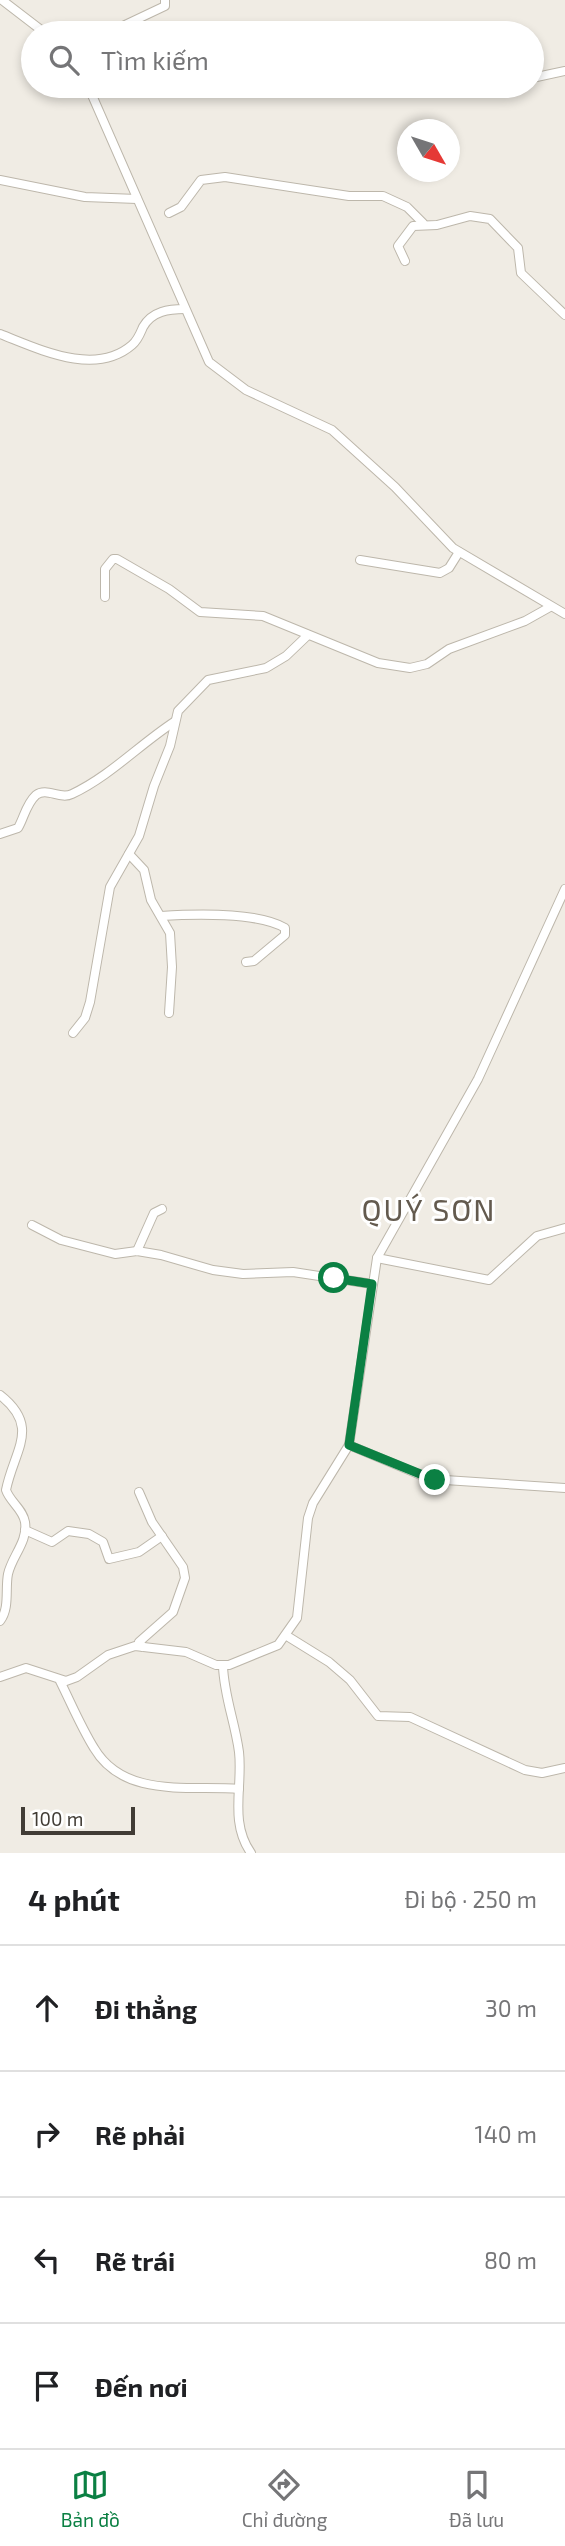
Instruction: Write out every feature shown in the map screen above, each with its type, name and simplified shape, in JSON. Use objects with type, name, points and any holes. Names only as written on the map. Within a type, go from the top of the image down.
[{"type":"street","points":[[2,0],[29,21]]},
{"type":"street","points":[[133,21],[165,6],[165,0]]},
{"type":"street","points":[[544,75],[565,71]]},
{"type":"street","points":[[93,98],[205,356],[214,368],[246,390],[332,430],[396,487],[459,552],[565,614]]},
{"type":"street","points":[[169,213],[181,207],[201,180],[225,177],[349,196],[383,196],[407,206],[423,223]]},
{"type":"street","points":[[0,180],[85,197],[137,199]]},
{"type":"street","points":[[405,261],[399,250],[399,242],[413,226],[423,223],[437,225],[470,216],[490,219],[518,248],[521,273],[565,315]]},
{"type":"street","points":[[0,334],[65,355],[96,361],[133,345],[148,320],[156,314],[185,309]]},
{"type":"street","points":[[360,560],[440,573],[449,568],[459,552]]},
{"type":"street","points":[[105,597],[105,569],[113,559],[117,559],[169,589],[200,612],[263,616],[378,663],[410,668],[427,664],[449,649],[525,621],[550,607]]},
{"type":"street","points":[[73,1033],[88,1009],[110,887],[139,836],[152,791],[168,753],[174,722],[182,705],[204,682],[217,676],[266,668],[286,656],[308,635]]},
{"type":"street","points":[[0,834],[18,828],[37,795],[44,792],[62,796],[72,794],[124,761],[174,722]]},
{"type":"street","points":[[129,854],[144,870],[151,900],[170,933],[172,967],[169,1013]]},
{"type":"street","points":[[0,1677],[26,1668],[60,1681],[77,1677],[119,1650],[143,1647],[186,1652],[223,1666],[278,1645],[287,1636],[297,1618],[310,1510],[349,1445],[377,1258],[478,1079],[565,889]]},
{"type":"street","points":[[161,916],[194,914],[265,919],[285,928],[285,935],[254,961],[246,962]]},
{"type":"street","points":[[137,1251],[154,1213],[162,1209]]},
{"type":"street","points":[[32,1225],[61,1240],[115,1254],[137,1251],[243,1274],[293,1272],[372,1284]]},
{"type":"street","points":[[377,1258],[489,1280],[537,1236],[565,1228]]},
{"type":"street","points":[[0,1395],[19,1414],[22,1435],[6,1490],[22,1514],[25,1530],[4,1570],[5,1611],[0,1622]]},
{"type":"street","points":[[349,1445],[430,1479],[565,1488]]},
{"type":"street","points":[[139,1492],[152,1522],[183,1566],[185,1578],[173,1612],[139,1642],[143,1647]]},
{"type":"street","points":[[25,1530],[52,1542],[68,1531],[89,1534],[103,1542],[109,1559],[139,1552],[162,1536]]},
{"type":"street","points":[[287,1636],[329,1662],[350,1681],[379,1716],[410,1717],[525,1770],[542,1773],[565,1768]]},
{"type":"street","points":[[223,1666],[223,1687],[239,1752],[239,1823],[251,1853]]},
{"type":"street","points":[[60,1681],[95,1750],[125,1777],[150,1785],[239,1789]]},
{"type":"district","name":"QUÝ SƠN","points":[[429,1209]]},
{"type":"route","points":[[334,1278],[372,1284],[349,1445],[435,1480]]}]
